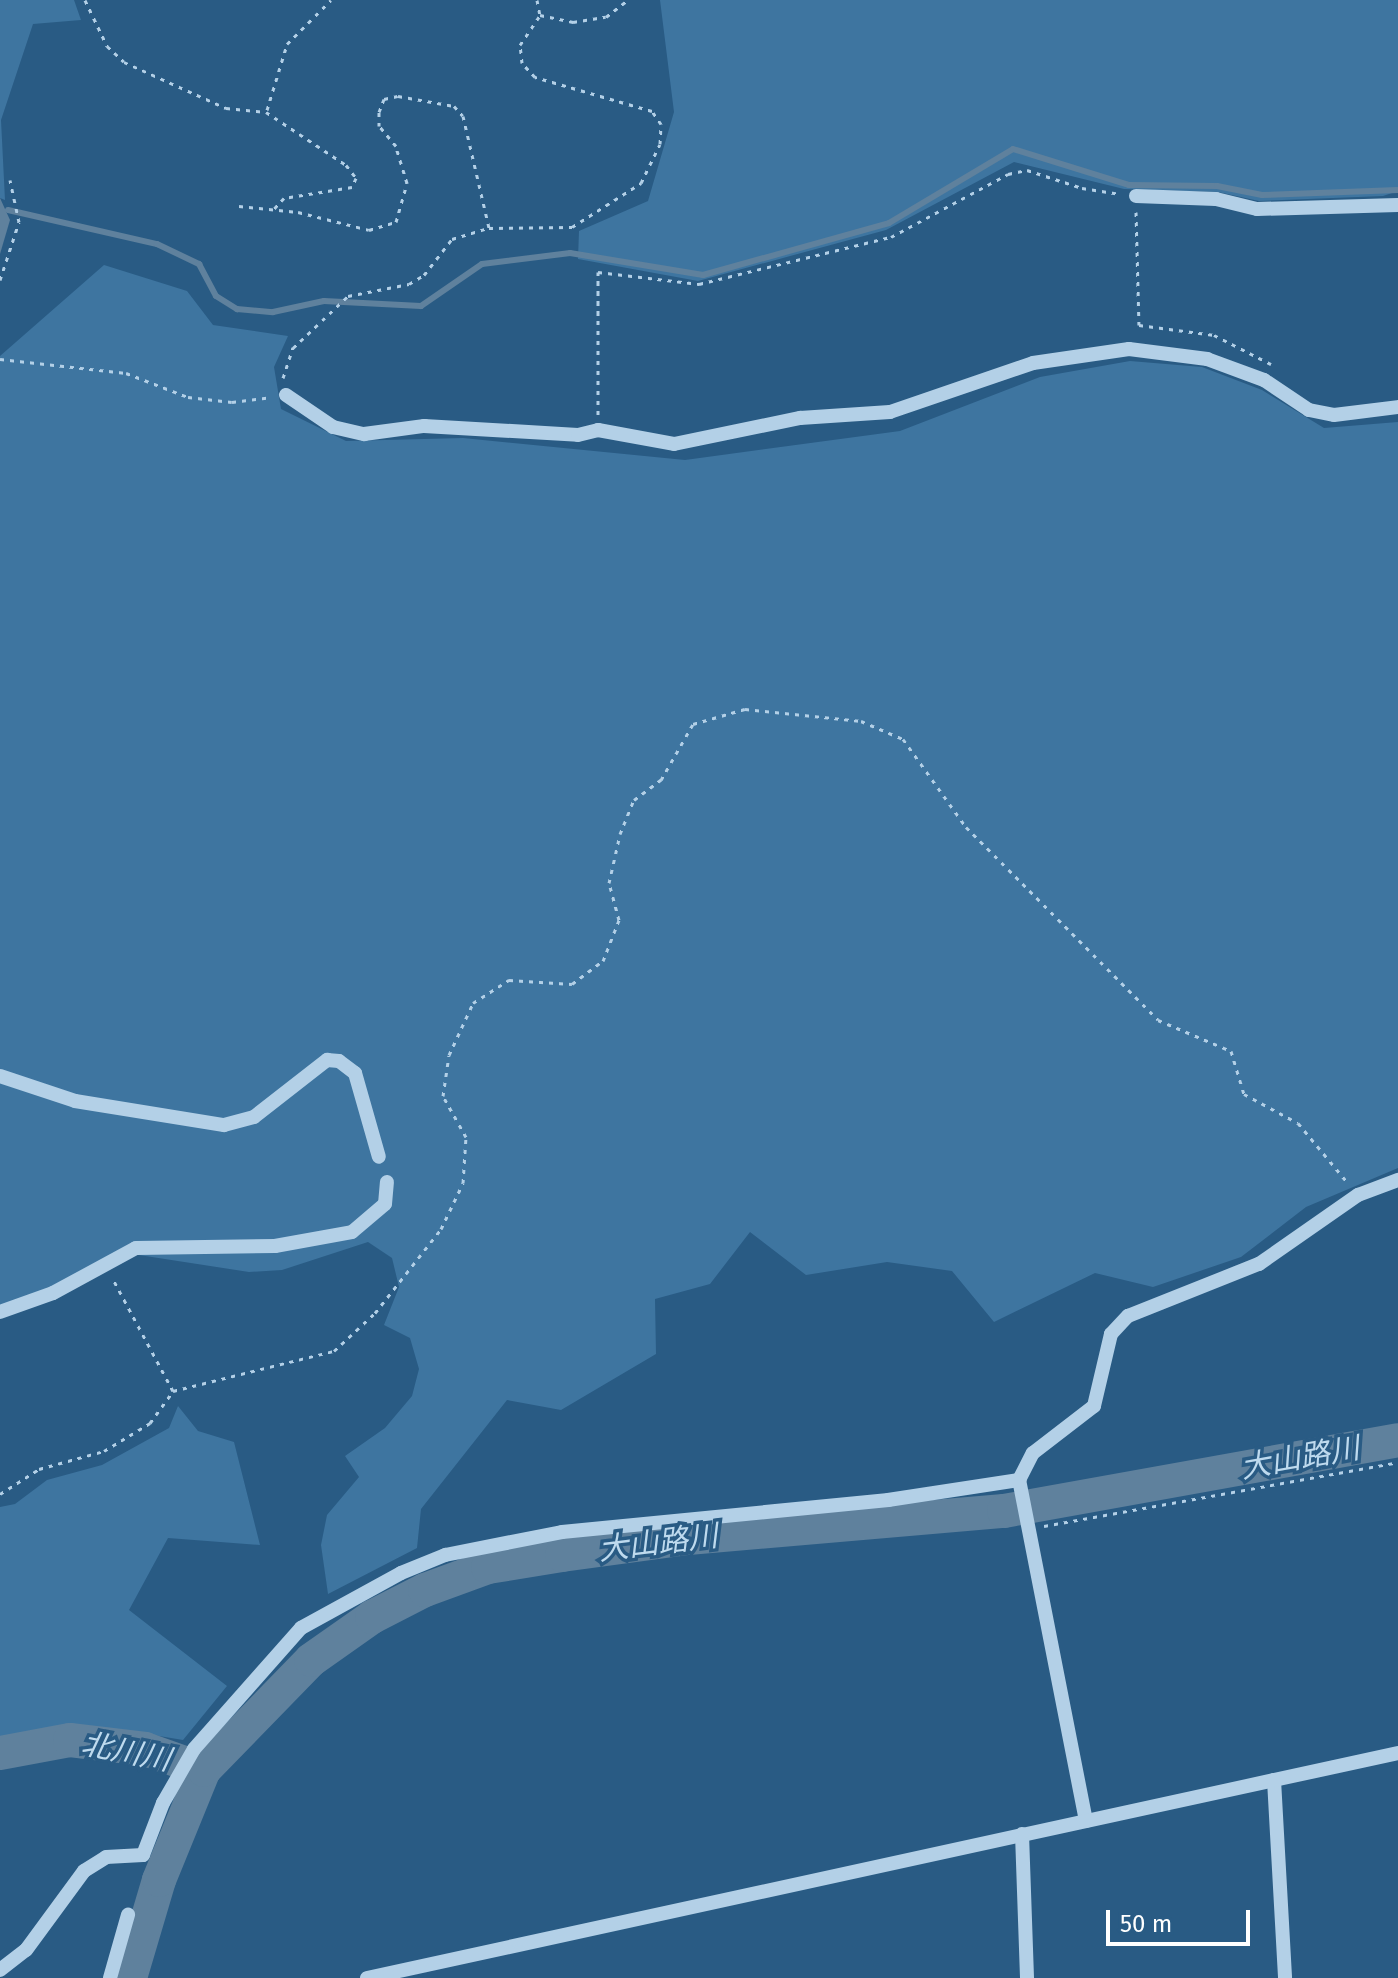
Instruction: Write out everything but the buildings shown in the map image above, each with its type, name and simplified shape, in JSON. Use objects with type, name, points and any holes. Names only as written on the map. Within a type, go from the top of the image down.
[{"type":"street","points":[[1136,196],[1216,199],[1257,209],[1398,205]]},
{"type":"street","points":[[286,395],[333,427],[364,434],[424,426],[578,435],[598,430],[674,444],[800,418],[890,412],[1033,363],[1129,349],[1207,359],[1264,380],[1309,410],[1334,415],[1398,407]]},
{"type":"street","points":[[0,1076],[75,1101],[224,1125],[254,1117],[327,1060],[339,1061],[355,1073],[379,1157]]},
{"type":"street","points":[[1086,1821],[1020,1485],[1033,1453],[1094,1406],[1111,1334],[1128,1316],[1259,1264],[1358,1195],[1398,1180]]},
{"type":"street","points":[[0,1312],[53,1293],[136,1248],[275,1246],[352,1232],[385,1204],[387,1182]]},
{"type":"street","points":[[0,1970],[26,1950],[84,1871],[106,1857],[143,1855],[163,1803],[194,1749],[301,1628],[401,1573],[445,1555],[562,1532],[1020,1485]]},
{"type":"street","points":[[367,1978],[1398,1753]]},
{"type":"street","points":[[1274,1780],[1285,1978]]},
{"type":"street","points":[[1022,1834],[1027,1978]]},
{"type":"street","points":[[110,1978],[128,1915]]},
{"type":"path","points":[[85,0],[107,46],[124,62],[226,108],[266,112],[346,165],[356,178],[352,187],[284,198],[270,213]]},
{"type":"path","points":[[266,112],[287,44],[331,0]]},
{"type":"path","points":[[0,359],[126,373],[188,397],[232,402],[286,395],[282,376],[293,348],[334,313],[348,296],[409,284],[424,275],[452,239],[489,228],[572,227],[641,183],[660,144],[661,124],[652,111],[535,77],[522,63],[520,45],[540,15],[537,0]]},
{"type":"path","points":[[540,15],[573,22],[606,17],[628,0]]},
{"type":"path","points":[[239,206],[270,213],[298,212],[369,230],[396,222],[407,183],[396,146],[379,126],[379,112],[384,99],[398,96],[454,106],[463,116],[489,228]]},
{"type":"path","points":[[598,430],[598,272],[699,284],[891,237],[1008,174],[1027,170],[1082,188],[1136,196],[1139,325],[1214,335],[1268,361],[1279,373]]},
{"type":"path","points":[[0,280],[19,222],[10,180]]},
{"type":"path","points":[[0,1494],[39,1469],[104,1451],[150,1423],[173,1391],[334,1351],[375,1313],[441,1229],[463,1183],[466,1137],[443,1096],[449,1055],[473,1003],[509,980],[572,984],[603,961],[619,920],[609,883],[620,834],[634,800],[661,780],[693,724],[745,709],[861,721],[903,739],[966,827],[1158,1020],[1231,1051],[1244,1094],[1298,1123],[1358,1195]]},
{"type":"path","points":[[95,1269],[116,1282],[173,1391]]},
{"type":"path","points":[[1029,1529],[1398,1462]]},
{"type":"shaded area","points":[[0,0],[74,0],[81,20],[33,24],[1,120],[5,200],[0,198]]},
{"type":"shaded area","points":[[660,0],[1398,0],[1398,191],[1383,196],[1259,201],[1218,192],[1124,189],[1014,162],[886,230],[698,281],[578,259],[579,231],[648,201],[674,112]]},
{"type":"shaded area","points":[[0,198],[10,220],[0,254]]},
{"type":"shaded area","points":[[104,265],[187,291],[213,325],[288,336],[274,367],[281,409],[346,441],[463,438],[685,460],[900,431],[1040,377],[1130,361],[1202,367],[1262,390],[1324,428],[1398,422],[1398,1168],[1306,1207],[1241,1257],[1153,1287],[1095,1273],[994,1322],[952,1271],[887,1262],[806,1275],[750,1232],[710,1284],[655,1299],[656,1354],[561,1410],[507,1400],[421,1509],[417,1548],[328,1594],[321,1545],[327,1515],[359,1477],[345,1456],[385,1428],[412,1396],[419,1369],[410,1338],[384,1325],[399,1287],[392,1258],[368,1242],[282,1270],[249,1272],[126,1253],[29,1300],[0,1308],[0,356]]},
{"type":"shaded area","points":[[178,1406],[198,1431],[234,1442],[260,1545],[168,1538],[129,1610],[227,1686],[183,1740],[123,1730],[0,1742],[0,1507],[15,1504],[47,1480],[102,1465],[169,1428]]},
{"type":"waterway","points":[[8,210],[157,244],[199,264],[216,296],[237,309],[273,312],[324,301],[421,306],[482,264],[570,253],[703,275],[889,223],[1013,149],[1129,185],[1217,186],[1262,195],[1398,190]]},
{"type":"waterway","name":"大山路川","points":[[130,1978],[159,1880],[204,1770],[311,1660],[372,1617],[425,1590],[488,1567],[562,1555],[688,1538],[1004,1511],[1398,1440]]},
{"type":"waterway","name":"北川川","points":[[0,1753],[70,1740],[145,1749],[204,1770]]}]
